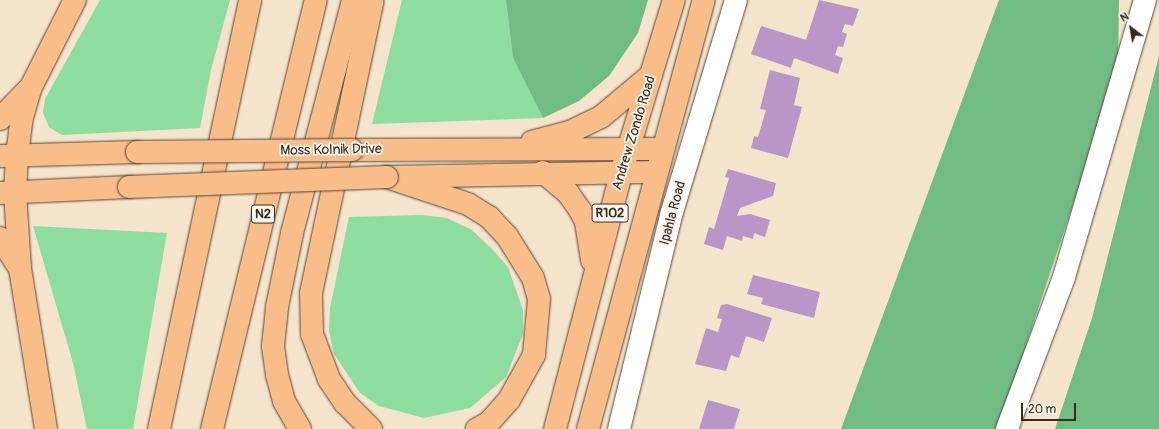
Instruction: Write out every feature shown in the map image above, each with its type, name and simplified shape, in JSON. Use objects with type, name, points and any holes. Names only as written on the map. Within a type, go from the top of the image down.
[{"type":"main road","points":[[46,429],[7,193],[8,156],[21,121],[31,87],[75,0]]},
{"type":"main road","points":[[159,429],[250,0]]},
{"type":"main road","name":"N2","points":[[212,429],[316,0]]},
{"type":"main road","points":[[300,429],[284,401],[277,375],[273,346],[277,307],[292,233],[353,0]]},
{"type":"main road","points":[[371,429],[345,403],[329,378],[312,334],[311,293],[373,0]]},
{"type":"main road","name":"Andrew Zondo Road","points":[[555,429],[594,272],[621,173],[674,0]]},
{"type":"main road","name":"R102","points":[[588,429],[661,149],[704,0]]},
{"type":"main road","points":[[483,150],[549,139],[586,125],[615,108],[652,75]]},
{"type":"main road","points":[[0,119],[31,87]]},
{"type":"main road","name":"Moss Kolnik Drive","points":[[8,156],[137,152],[426,149],[661,149]]},
{"type":"main road","points":[[418,181],[543,172],[656,172]]},
{"type":"main road","points":[[543,172],[568,193],[580,210],[590,240],[594,272]]},
{"type":"main road","name":"Moss Kolnik Drive","points":[[7,193],[387,177],[418,181]]},
{"type":"main road","points":[[418,181],[468,204],[489,217],[522,255],[539,299],[534,356],[524,378],[498,412],[477,429]]},
{"type":"main road","points":[[0,238],[20,268]]},
{"type":"street","name":"Ipahla Road","points":[[619,429],[672,212],[736,0]]},
{"type":"street","points":[[1007,429],[1064,276],[1145,0]]},
{"type":"green space","points":[[100,0],[230,0],[211,70],[200,128],[62,135],[49,127],[43,113],[45,99]]},
{"type":"green space","points":[[402,0],[506,0],[513,58],[543,118],[372,124]]},
{"type":"green space","points":[[506,0],[648,0],[638,33],[609,76],[579,101],[543,118],[513,58]]},
{"type":"green space","points":[[999,0],[1119,0],[1118,70],[998,429],[841,429]]},
{"type":"green space","points":[[1159,56],[1159,429],[1055,429],[1092,318]]},
{"type":"green space","points":[[422,215],[447,218],[472,230],[508,267],[523,310],[523,334],[506,377],[470,408],[424,418],[379,406],[360,393],[334,354],[329,331],[330,308],[349,217]]},
{"type":"green space","points":[[33,226],[167,233],[133,429],[87,429],[73,363]]},
{"type":"building","points":[[819,0],[859,9],[853,26],[845,24],[842,32],[847,34],[843,47],[838,46],[835,55],[843,58],[838,74],[794,58],[791,68],[751,54],[761,26],[806,40]]},
{"type":"building","points":[[770,70],[800,78],[794,105],[802,107],[788,158],[751,148],[754,136],[758,137],[766,110],[760,109]]},
{"type":"building","points":[[728,169],[776,183],[773,196],[740,208],[737,216],[750,214],[770,220],[765,237],[754,233],[753,239],[743,236],[742,241],[727,236],[723,250],[704,244],[709,227],[714,229],[729,178],[725,177]]},
{"type":"building","points":[[753,275],[820,292],[814,318],[761,304],[763,298],[747,294]]},
{"type":"building","points":[[727,304],[772,318],[764,342],[746,336],[739,358],[731,355],[726,371],[695,364],[706,328],[718,332],[722,319],[717,318],[721,305]]},
{"type":"building","points":[[708,400],[740,409],[734,429],[699,429]]}]
